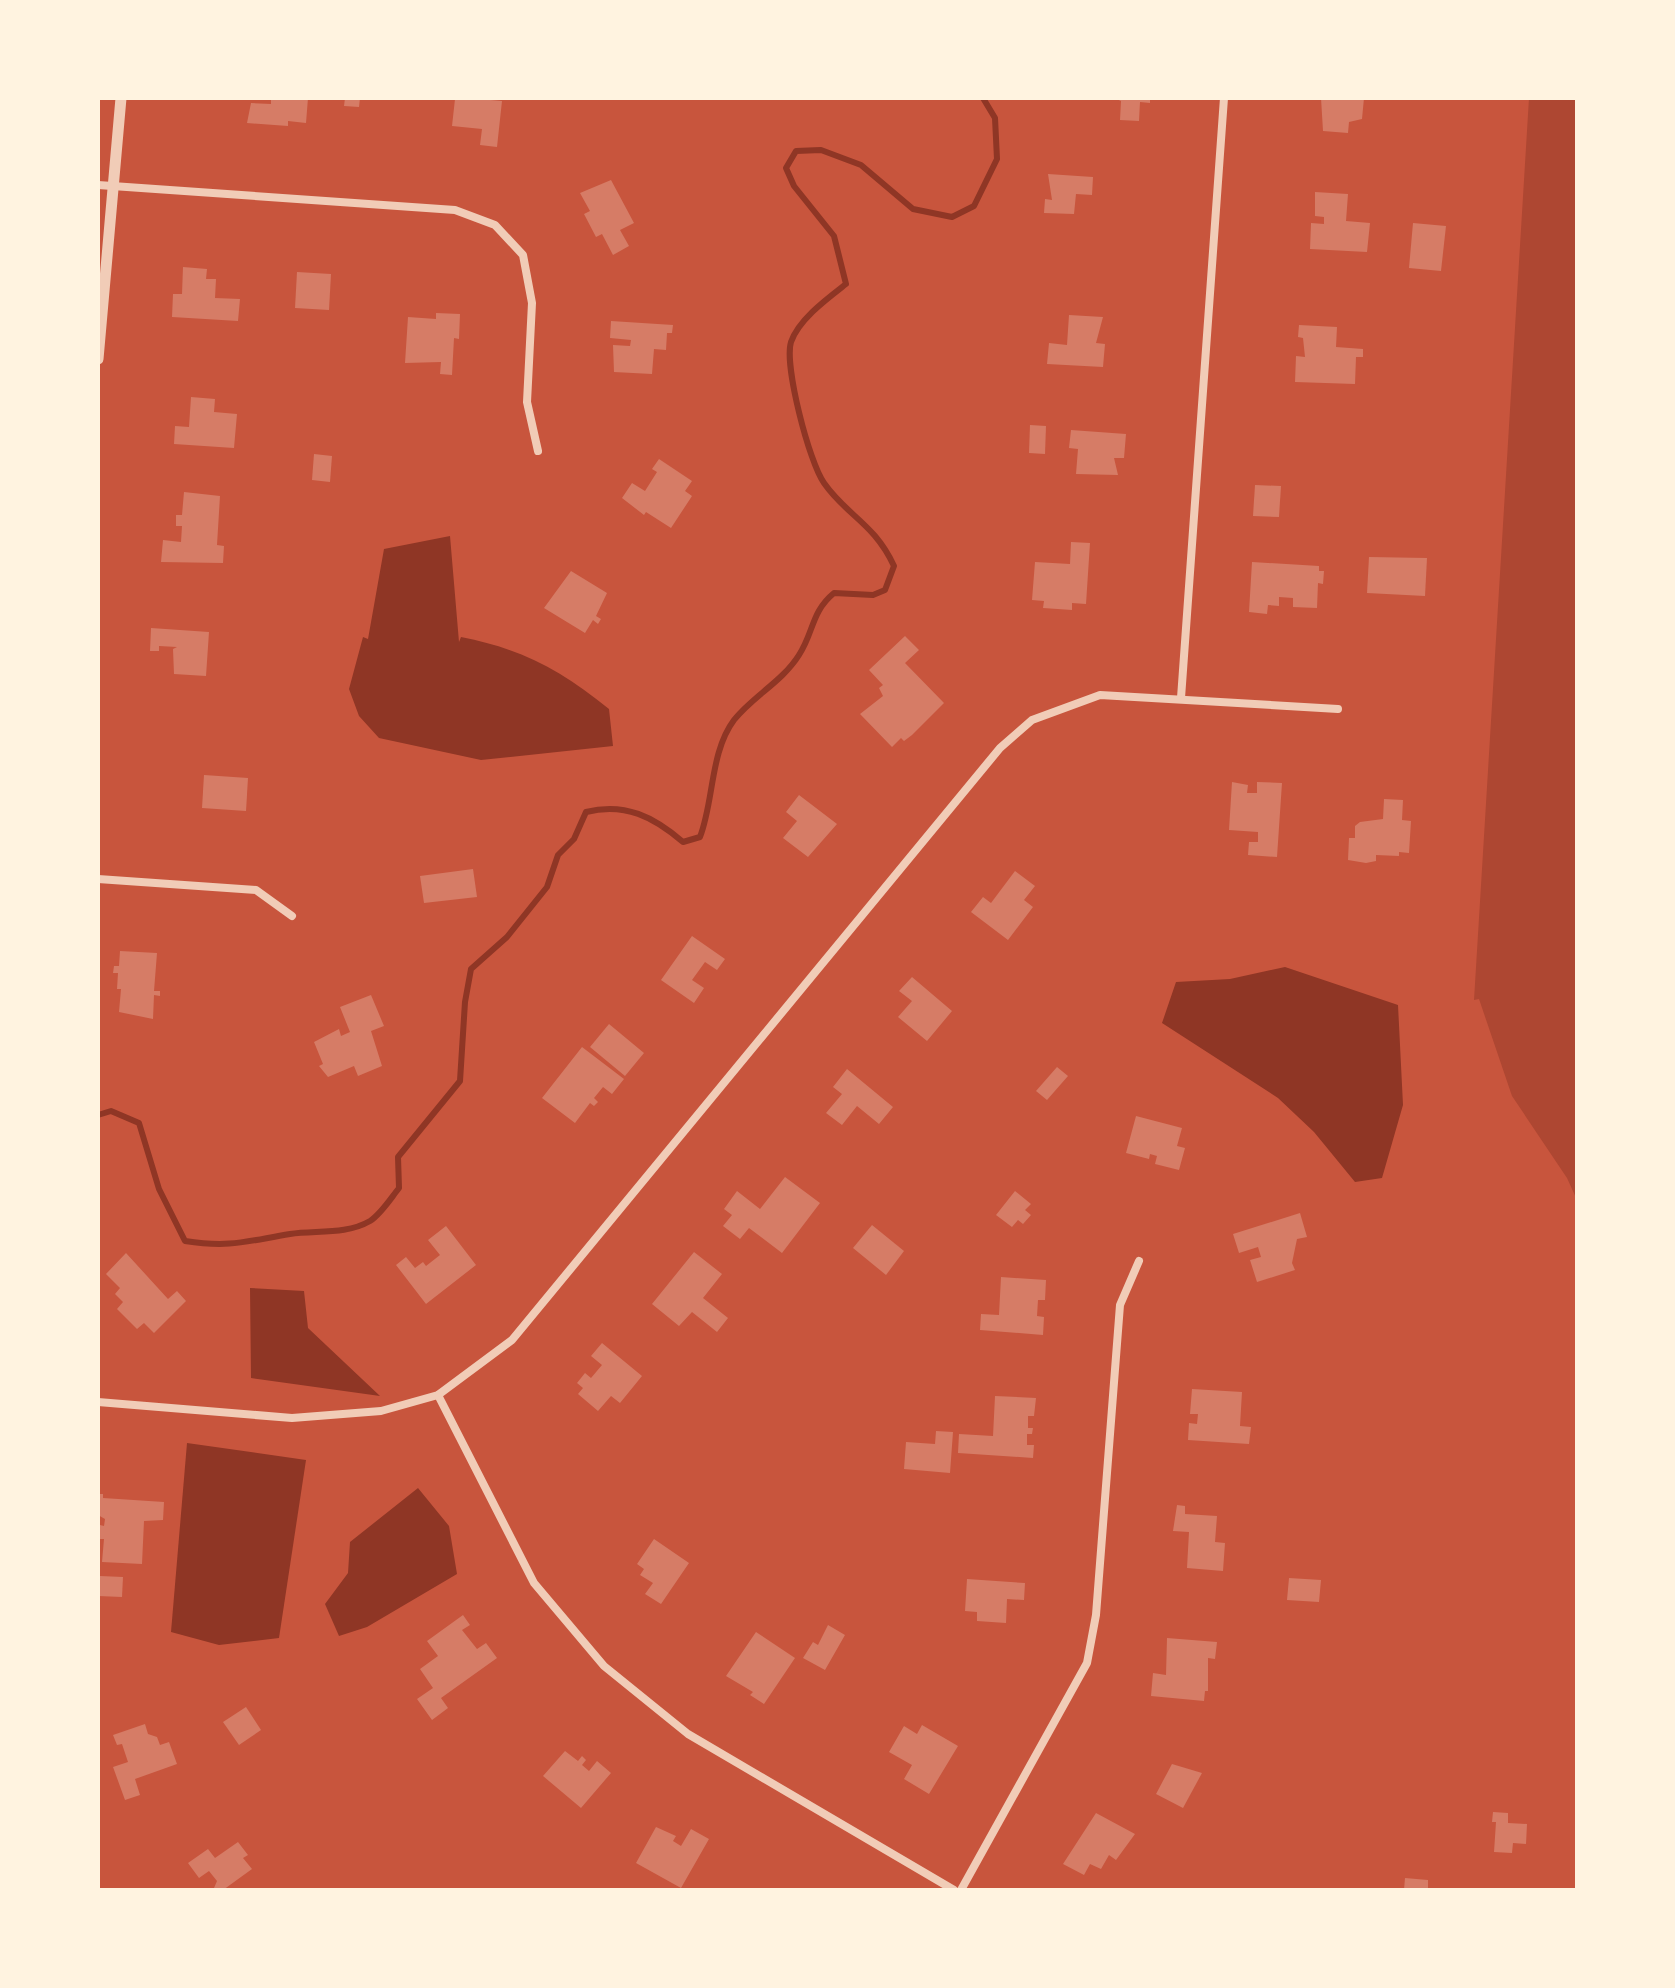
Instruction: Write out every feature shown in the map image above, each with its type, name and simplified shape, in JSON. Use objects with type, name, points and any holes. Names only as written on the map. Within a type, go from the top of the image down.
[{"type":"street","points":[[98,359],[121,98]]},
{"type":"street","points":[[1181,698],[1224,98]]},
{"type":"street","points":[[98,185],[455,210],[495,225],[523,255],[526,267],[532,303],[527,402],[538,451]]},
{"type":"street","points":[[98,1402],[292,1418],[381,1411],[438,1395],[512,1340],[1000,748],[1032,720],[1100,695],[1338,709]]},
{"type":"street","points":[[98,879],[256,890],[292,916]]},
{"type":"street","points":[[961,1890],[1087,1663],[1096,1615],[1120,1305],[1139,1261]]},
{"type":"street","points":[[438,1395],[534,1583],[604,1666],[688,1734],[954,1890]]},
{"type":"shaded area","points":[[1529,98],[1577,98],[1577,1200],[1567,1178],[1512,1096],[1479,999],[1474,1000]]},
{"type":"shaded area","points":[[450,536],[459,642],[461,637],[503,648],[540,663],[574,683],[609,709],[613,746],[481,760],[379,738],[359,716],[349,689],[363,637],[368,639],[384,549]]},
{"type":"shaded area","points":[[1285,967],[1398,1005],[1403,1105],[1382,1178],[1355,1182],[1314,1132],[1278,1098],[1162,1023],[1176,982],[1230,979]]},
{"type":"shaded area","points":[[250,1288],[304,1291],[308,1328],[380,1396],[251,1378]]},
{"type":"shaded area","points":[[187,1443],[306,1460],[279,1638],[219,1645],[171,1632]]},
{"type":"shaded area","points":[[418,1488],[449,1526],[457,1574],[367,1627],[339,1636],[325,1604],[348,1573],[350,1542]]},
{"type":"building","points":[[271,98],[308,98],[306,123],[288,121],[288,126],[247,123],[251,103],[271,104]]},
{"type":"building","points":[[345,98],[360,98],[359,107],[344,106]]},
{"type":"building","points":[[1114,98],[1150,98],[1150,103],[1140,102],[1139,121],[1120,120],[1121,101]]},
{"type":"building","points":[[1321,98],[1364,98],[1362,119],[1349,122],[1348,133],[1323,131]]},
{"type":"building","points":[[455,99],[502,101],[497,147],[480,145],[482,129],[452,126]]},
{"type":"building","points":[[1048,174],[1093,177],[1092,195],[1076,194],[1074,214],[1044,213],[1045,199],[1052,200]]},
{"type":"building","points":[[611,180],[634,223],[620,230],[629,246],[613,255],[602,234],[596,237],[584,214],[590,211],[580,193]]},
{"type":"building","points":[[1315,192],[1348,194],[1346,221],[1370,223],[1367,252],[1310,249],[1311,223],[1324,224],[1324,217],[1315,216]]},
{"type":"building","points":[[1413,223],[1446,226],[1441,271],[1409,268]]},
{"type":"building","points":[[183,267],[207,269],[206,279],[216,279],[215,298],[240,299],[238,321],[172,317],[173,294],[182,294]]},
{"type":"building","points":[[297,272],[331,274],[329,310],[295,308]]},
{"type":"building","points":[[436,313],[460,314],[459,339],[454,338],[452,375],[440,374],[441,362],[405,363],[408,317],[436,319]]},
{"type":"building","points":[[1069,315],[1103,317],[1096,343],[1105,344],[1103,367],[1047,364],[1049,343],[1067,345]]},
{"type":"building","points":[[611,321],[673,325],[672,333],[667,333],[666,350],[654,349],[652,374],[614,372],[613,345],[630,346],[631,340],[610,338]]},
{"type":"building","points":[[1299,325],[1337,327],[1336,347],[1363,349],[1363,357],[1356,357],[1355,384],[1295,382],[1296,356],[1305,357],[1303,338],[1298,337]]},
{"type":"building","points":[[191,397],[215,399],[214,412],[237,414],[234,448],[174,444],[175,426],[189,427]]},
{"type":"building","points":[[1030,425],[1046,426],[1045,454],[1029,453]]},
{"type":"building","points":[[1071,430],[1126,434],[1124,458],[1114,458],[1118,475],[1076,474],[1078,449],[1069,448]]},
{"type":"building","points":[[314,454],[332,456],[330,482],[312,480]]},
{"type":"building","points":[[659,459],[692,481],[685,491],[692,496],[671,528],[646,512],[644,515],[622,498],[632,483],[645,491],[657,472],[652,469]]},
{"type":"building","points":[[1255,485],[1281,486],[1279,517],[1253,516]]},
{"type":"building","points":[[184,492],[220,496],[217,545],[224,546],[223,563],[161,562],[163,540],[181,542],[182,526],[176,526],[176,515],[182,515]]},
{"type":"building","points":[[1071,542],[1090,543],[1086,604],[1072,603],[1072,610],[1043,608],[1044,601],[1032,600],[1035,562],[1070,564]]},
{"type":"building","points":[[1369,557],[1427,558],[1425,596],[1367,593]]},
{"type":"building","points":[[1252,562],[1319,566],[1319,571],[1324,571],[1323,584],[1318,583],[1317,608],[1293,607],[1293,598],[1279,597],[1279,606],[1268,605],[1267,614],[1249,612]]},
{"type":"building","points":[[571,571],[607,593],[596,616],[601,619],[598,624],[593,620],[585,633],[544,608]]},
{"type":"building","points":[[151,628],[209,632],[206,676],[174,674],[173,649],[177,647],[159,646],[159,651],[150,651]]},
{"type":"building","points":[[905,636],[919,650],[905,663],[944,703],[912,735],[904,741],[901,738],[892,747],[860,714],[883,696],[879,688],[883,685],[869,670]]},
{"type":"building","points":[[204,775],[248,778],[246,811],[202,808]]},
{"type":"building","points":[[1232,782],[1248,785],[1247,793],[1257,793],[1257,782],[1282,783],[1277,857],[1248,855],[1249,842],[1258,842],[1258,832],[1229,830]]},
{"type":"building","points":[[799,795],[837,824],[808,857],[783,838],[797,821],[786,812]]},
{"type":"building","points":[[1384,799],[1403,800],[1402,820],[1411,821],[1409,853],[1376,855],[1376,861],[1366,863],[1348,860],[1349,838],[1355,838],[1355,826],[1360,822],[1383,819]]},
{"type":"building","points":[[473,869],[477,897],[424,903],[420,876]]},
{"type":"building","points":[[1015,871],[1035,886],[1024,900],[1033,907],[1008,940],[971,912],[983,897],[991,903]]},
{"type":"building","points":[[692,936],[725,959],[717,970],[705,962],[692,980],[704,988],[694,1003],[661,980]]},
{"type":"building","points":[[120,951],[157,953],[154,991],[160,991],[160,996],[154,995],[153,1019],[119,1012],[121,989],[117,989],[118,973],[113,973],[114,966],[119,966]]},
{"type":"building","points":[[912,977],[952,1011],[927,1041],[898,1017],[912,1001],[899,991]]},
{"type":"building","points":[[371,995],[384,1026],[371,1031],[382,1066],[358,1076],[354,1066],[328,1077],[319,1066],[323,1064],[314,1042],[339,1029],[341,1036],[350,1032],[340,1007]]},
{"type":"building","points":[[609,1024],[644,1053],[625,1076],[590,1047]]},
{"type":"building","points":[[582,1047],[624,1079],[612,1094],[603,1087],[594,1098],[598,1102],[594,1106],[590,1103],[575,1123],[542,1098]]},
{"type":"building","points":[[1057,1067],[1068,1076],[1047,1100],[1036,1091]]},
{"type":"building","points":[[847,1069],[893,1107],[879,1124],[857,1106],[842,1125],[826,1113],[842,1094],[833,1087]]},
{"type":"building","points":[[1136,1116],[1182,1128],[1177,1146],[1185,1148],[1179,1170],[1155,1164],[1157,1156],[1150,1154],[1149,1159],[1126,1153]]},
{"type":"building","points":[[785,1177],[820,1203],[782,1253],[749,1228],[740,1239],[723,1226],[732,1215],[724,1209],[737,1191],[760,1209]]},
{"type":"building","points":[[1015,1191],[1031,1204],[1025,1210],[1031,1215],[1023,1224],[1018,1220],[1012,1227],[996,1215]]},
{"type":"building","points":[[1300,1213],[1307,1237],[1297,1239],[1292,1263],[1295,1270],[1257,1282],[1250,1260],[1261,1257],[1258,1247],[1239,1253],[1233,1234]]},
{"type":"building","points":[[872,1225],[904,1251],[886,1275],[853,1248]]},
{"type":"building","points":[[446,1226],[476,1265],[426,1304],[396,1265],[406,1257],[415,1268],[423,1262],[426,1266],[440,1255],[428,1240]]},
{"type":"building","points":[[694,1252],[722,1274],[703,1298],[728,1318],[717,1332],[692,1312],[679,1326],[652,1304]]},
{"type":"building","points":[[126,1253],[168,1299],[177,1291],[186,1301],[154,1333],[144,1323],[137,1329],[117,1309],[123,1302],[115,1294],[120,1288],[106,1274]]},
{"type":"building","points":[[1001,1277],[1046,1280],[1045,1300],[1038,1300],[1037,1316],[1044,1317],[1043,1335],[980,1330],[981,1314],[999,1315]]},
{"type":"building","points":[[602,1343],[642,1376],[620,1403],[611,1396],[598,1411],[578,1394],[583,1388],[577,1383],[585,1373],[591,1378],[602,1365],[591,1356]]},
{"type":"building","points":[[1192,1389],[1242,1392],[1240,1426],[1251,1427],[1249,1444],[1188,1440],[1189,1423],[1197,1424],[1198,1414],[1190,1414]]},
{"type":"building","points":[[995,1396],[1036,1398],[1034,1416],[1028,1416],[1028,1428],[1033,1428],[1032,1434],[1027,1434],[1027,1445],[1034,1445],[1033,1458],[958,1453],[959,1434],[993,1436]]},
{"type":"building","points":[[936,1431],[953,1432],[950,1473],[904,1469],[906,1442],[935,1444]]},
{"type":"building","points":[[98,1494],[103,1494],[103,1498],[164,1502],[163,1520],[144,1521],[142,1564],[102,1562],[104,1539],[99,1539],[100,1525],[104,1526],[105,1519],[98,1515]]},
{"type":"building","points":[[1177,1505],[1185,1506],[1185,1514],[1217,1516],[1215,1542],[1225,1543],[1223,1571],[1187,1568],[1189,1532],[1173,1531]]},
{"type":"building","points":[[654,1539],[689,1563],[661,1604],[645,1594],[653,1583],[640,1575],[644,1569],[637,1564]]},
{"type":"building","points":[[100,1576],[123,1577],[122,1597],[98,1596]]},
{"type":"building","points":[[1289,1578],[1321,1580],[1319,1602],[1287,1600]]},
{"type":"building","points":[[967,1579],[1025,1583],[1024,1600],[1007,1599],[1006,1623],[977,1621],[977,1612],[965,1611]]},
{"type":"building","points":[[463,1615],[470,1625],[462,1630],[477,1649],[486,1643],[497,1658],[441,1698],[448,1708],[432,1720],[417,1699],[433,1688],[420,1669],[438,1656],[427,1641]]},
{"type":"building","points":[[828,1625],[845,1635],[825,1670],[803,1658],[813,1642],[818,1645]]},
{"type":"building","points":[[756,1632],[795,1658],[764,1704],[750,1695],[753,1692],[726,1676]]},
{"type":"building","points":[[1167,1638],[1217,1642],[1215,1659],[1208,1658],[1208,1691],[1205,1691],[1204,1701],[1151,1696],[1153,1673],[1166,1675]]},
{"type":"building","points":[[246,1707],[261,1730],[239,1745],[223,1722]]},
{"type":"building","points":[[145,1724],[148,1734],[157,1737],[160,1745],[169,1742],[177,1764],[135,1779],[140,1795],[125,1800],[113,1767],[128,1762],[122,1744],[117,1745],[113,1735]]},
{"type":"building","points":[[922,1725],[958,1746],[929,1794],[904,1779],[912,1765],[889,1752],[904,1726],[917,1734]]},
{"type":"building","points":[[565,1751],[578,1761],[582,1756],[586,1760],[582,1765],[589,1771],[597,1761],[611,1773],[581,1808],[543,1776]]},
{"type":"building","points":[[1172,1764],[1202,1773],[1183,1808],[1156,1794]]},
{"type":"building","points":[[1493,1812],[1508,1813],[1508,1823],[1527,1824],[1526,1844],[1513,1843],[1512,1853],[1494,1852],[1496,1822],[1492,1822]]},
{"type":"building","points":[[1096,1813],[1135,1834],[1116,1860],[1109,1855],[1101,1869],[1090,1864],[1084,1875],[1063,1864]]},
{"type":"building","points":[[656,1827],[676,1836],[673,1841],[681,1846],[691,1829],[709,1839],[681,1888],[636,1863]]},
{"type":"building","points":[[238,1842],[248,1855],[243,1858],[252,1869],[223,1890],[214,1888],[217,1881],[209,1871],[199,1878],[188,1863],[208,1849],[215,1858]]},
{"type":"building","points":[[1405,1878],[1428,1880],[1428,1890],[1404,1890]]},
{"type":"waterway","points":[[98,1115],[111,1111],[139,1123],[159,1189],[185,1241],[227,1244],[341,1230],[370,1221],[382,1210],[399,1188],[398,1157],[460,1081],[465,1002],[471,969],[507,937],[547,887],[558,855],[574,839],[586,812],[600,809],[626,811],[650,819],[683,842],[700,837],[716,762],[734,720],[792,665],[804,647],[821,607],[834,593],[873,595],[885,590],[894,566],[878,540],[824,483],[799,413],[791,371],[791,342],[807,317],[846,284],[834,236],[794,186],[786,168],[796,151],[821,150],[861,165],[913,209],[952,217],[974,206],[997,159],[995,118],[983,98]]}]
